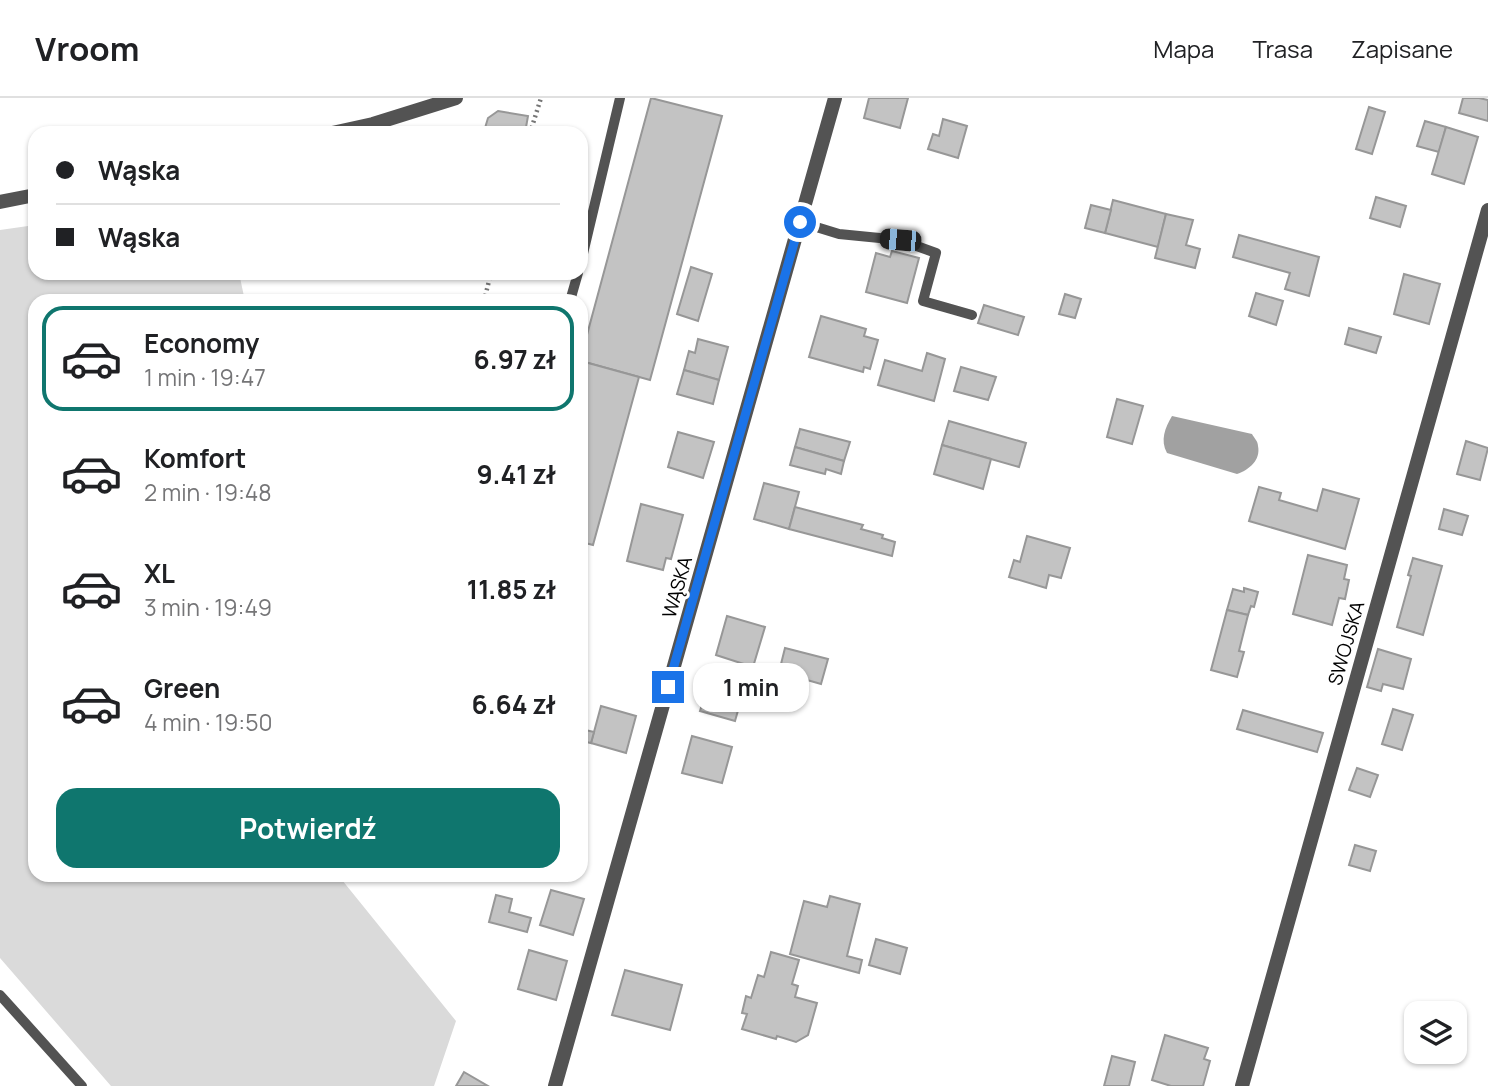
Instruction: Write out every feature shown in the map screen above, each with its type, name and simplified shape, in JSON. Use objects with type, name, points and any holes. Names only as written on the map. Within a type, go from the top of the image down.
[{"type":"street","points":[[364,126],[456,98]]},
{"type":"street","name":"WĄSKA","points":[[555,1086],[835,98]]},
{"type":"street","points":[[0,202],[28,196]]},
{"type":"street","name":"SWOJSKA","points":[[1242,1086],[1488,210]]},
{"type":"lane","points":[[588,233],[620,98]]},
{"type":"lane","points":[[800,222],[839,234],[900,240],[936,253],[923,301],[972,316]]},
{"type":"lane","points":[[0,995],[82,1086]]},
{"type":"path","points":[[532,126],[541,98]]},
{"type":"shaded area","points":[[28,226],[28,280],[240,280],[244,294],[28,294],[28,882],[344,882],[456,1021],[434,1086],[111,1086],[0,958],[0,230]]},
{"type":"shaded area","points":[[1172,416],[1252,434],[1258,444],[1258,456],[1250,467],[1237,474],[1167,453],[1164,434]]},
{"type":"building","points":[[651,98],[722,116],[650,380],[588,363],[588,331]]},
{"type":"building","points":[[869,98],[908,98],[900,128],[864,118]]},
{"type":"building","points":[[1463,98],[1488,100],[1488,121],[1459,113]]},
{"type":"building","points":[[1369,107],[1385,112],[1372,154],[1356,149]]},
{"type":"building","points":[[498,111],[528,116],[526,126],[486,126],[488,118]]},
{"type":"building","points":[[943,119],[967,126],[958,158],[928,149],[933,134],[939,136]]},
{"type":"building","points":[[1425,121],[1446,127],[1439,152],[1417,146]]},
{"type":"building","points":[[1446,127],[1478,137],[1464,184],[1432,174]]},
{"type":"building","points":[[1376,197],[1406,206],[1400,227],[1370,218]]},
{"type":"building","points":[[1113,200],[1166,214],[1158,247],[1105,233]]},
{"type":"building","points":[[1091,205],[1111,210],[1105,233],[1085,228]]},
{"type":"building","points":[[1166,214],[1193,220],[1186,245],[1200,249],[1195,268],[1155,258]]},
{"type":"building","points":[[1239,235],[1319,257],[1309,296],[1285,289],[1290,273],[1233,257]]},
{"type":"building","points":[[892,251],[919,258],[907,303],[866,292],[876,253],[890,257]]},
{"type":"building","points":[[691,267],[712,274],[698,321],[677,314]]},
{"type":"building","points":[[1404,274],[1440,284],[1429,324],[1394,314]]},
{"type":"building","points":[[1256,293],[1283,301],[1276,325],[1249,316]]},
{"type":"building","points":[[1065,294],[1081,299],[1075,318],[1059,314]]},
{"type":"building","points":[[984,305],[1024,317],[1018,335],[978,323]]},
{"type":"building","points":[[821,316],[866,329],[864,336],[878,340],[870,369],[864,367],[863,372],[809,357]]},
{"type":"building","points":[[1349,328],[1381,337],[1376,353],[1345,344]]},
{"type":"building","points":[[698,339],[728,347],[719,380],[684,370],[689,351],[695,353]]},
{"type":"building","points":[[927,353],[945,359],[934,401],[878,385],[885,360],[922,371]]},
{"type":"building","points":[[588,363],[639,377],[593,545],[588,544]]},
{"type":"building","points":[[961,367],[996,377],[988,400],[954,391]]},
{"type":"building","points":[[684,370],[719,380],[713,404],[677,394]]},
{"type":"building","points":[[1117,399],[1143,406],[1132,444],[1107,437]]},
{"type":"building","points":[[949,421],[1026,443],[1019,467],[942,445]]},
{"type":"building","points":[[800,429],[850,442],[844,461],[795,447]]},
{"type":"building","points":[[678,432],[714,442],[703,478],[668,467]]},
{"type":"building","points":[[1466,441],[1488,448],[1480,480],[1457,474]]},
{"type":"building","points":[[942,445],[991,459],[983,489],[934,474]]},
{"type":"building","points":[[795,447],[844,461],[841,474],[826,469],[825,474],[790,465]]},
{"type":"building","points":[[764,483],[799,492],[789,529],[754,519]]},
{"type":"building","points":[[1259,487],[1281,493],[1279,500],[1317,511],[1323,489],[1359,499],[1345,549],[1249,521]]},
{"type":"building","points":[[641,504],[683,515],[671,559],[666,558],[663,570],[627,561]]},
{"type":"building","points":[[795,507],[863,525],[861,529],[883,535],[882,538],[895,542],[892,556],[789,529]]},
{"type":"building","points":[[1444,509],[1468,516],[1462,535],[1439,529]]},
{"type":"building","points":[[1027,536],[1070,548],[1061,578],[1049,575],[1046,588],[1009,577],[1014,560],[1020,562]]},
{"type":"building","points":[[1308,555],[1347,565],[1344,579],[1349,580],[1345,599],[1339,598],[1332,625],[1293,614]]},
{"type":"building","points":[[1413,558],[1442,566],[1423,635],[1397,627],[1411,576],[1408,575]]},
{"type":"building","points":[[1244,588],[1258,592],[1254,607],[1251,606],[1248,615],[1227,610],[1233,589],[1244,592]]},
{"type":"building","points":[[1227,610],[1248,615],[1239,651],[1244,652],[1237,677],[1211,670]]},
{"type":"building","points":[[727,616],[765,627],[753,667],[716,655]]},
{"type":"building","points":[[785,648],[828,659],[821,684],[779,672]]},
{"type":"building","points":[[1378,649],[1411,659],[1403,689],[1383,684],[1381,691],[1367,687]]},
{"type":"building","points":[[768,669],[802,679],[796,700],[763,691]]},
{"type":"building","points":[[711,675],[745,686],[735,721],[700,711]]},
{"type":"building","points":[[601,706],[636,716],[626,753],[591,743]]},
{"type":"building","points":[[1393,709],[1413,715],[1402,750],[1382,744]]},
{"type":"building","points":[[1243,710],[1323,733],[1317,752],[1237,729]]},
{"type":"building","points":[[588,731],[594,732],[591,743],[588,742]]},
{"type":"building","points":[[692,736],[732,747],[722,783],[682,773]]},
{"type":"building","points":[[1357,768],[1378,775],[1370,797],[1349,790]]},
{"type":"building","points":[[1355,845],[1376,851],[1370,871],[1349,865]]},
{"type":"building","points":[[551,890],[584,899],[573,935],[540,925]]},
{"type":"building","points":[[496,895],[512,899],[509,912],[531,918],[527,932],[489,922]]},
{"type":"building","points":[[830,896],[860,904],[847,956],[862,960],[859,973],[790,954],[804,901],[827,907]]},
{"type":"building","points":[[876,939],[907,948],[900,974],[869,965]]},
{"type":"building","points":[[529,950],[567,961],[556,1000],[518,989]]},
{"type":"building","points":[[771,952],[799,960],[792,984],[798,986],[795,997],[817,1003],[808,1035],[796,1042],[742,1029],[747,1014],[742,1013],[746,996],[751,998],[758,975],[764,977]]},
{"type":"building","points":[[625,970],[682,985],[670,1030],[612,1015]]},
{"type":"building","points":[[1165,1035],[1208,1048],[1204,1059],[1210,1061],[1203,1086],[1171,1086],[1152,1080]]},
{"type":"building","points":[[1112,1056],[1135,1062],[1129,1086],[1104,1086]]},
{"type":"building","points":[[464,1072],[488,1086],[456,1086]]},
{"type":"route","points":[[668,687],[800,222]]}]
